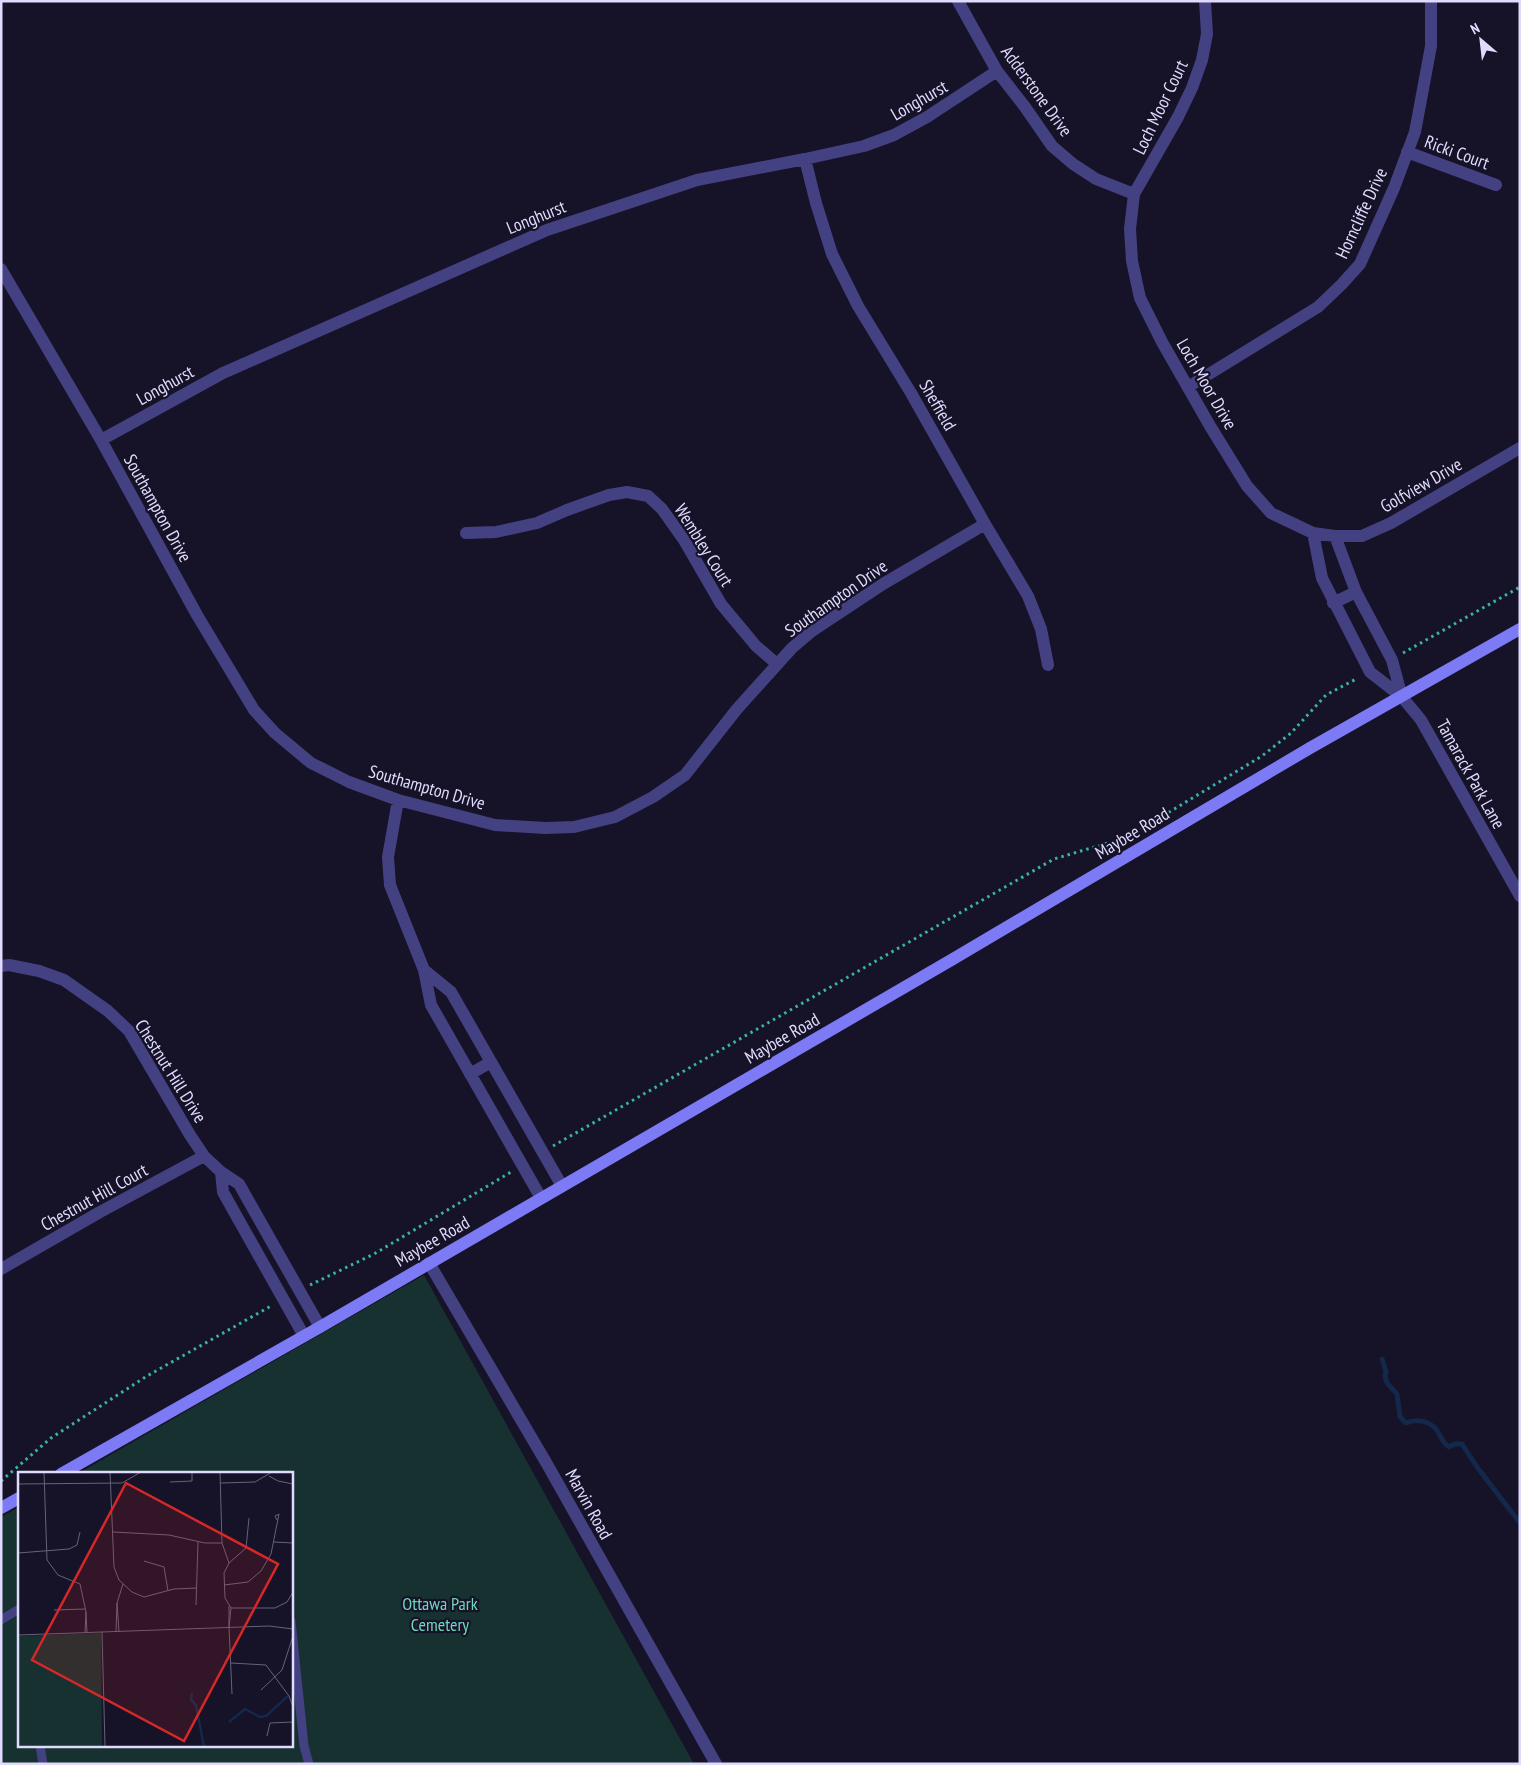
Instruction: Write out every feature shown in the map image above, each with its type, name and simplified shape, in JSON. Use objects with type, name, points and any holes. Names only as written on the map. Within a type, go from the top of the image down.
[{"type":"main road","name":"Maybee Road","points":[[65,1472],[320,1327],[945,964],[1310,748],[1520,629]]},
{"type":"main road","points":[[1,1508],[18,1499]]},
{"type":"street","name":"Adderstone Drive","points":[[958,1],[997,71],[1052,146],[1073,164],[1096,179],[1134,194]]},
{"type":"street","name":"Loch Moor Court","points":[[1134,194],[1178,117],[1192,88],[1202,60],[1207,34],[1205,1]]},
{"type":"street","name":"Horncliffe Drive","points":[[1188,387],[1318,307],[1360,264],[1394,188],[1415,132],[1431,46],[1431,1]]},
{"type":"street","name":"Longhurst","points":[[101,440],[223,373],[547,230],[697,180],[805,160],[864,146],[894,135],[965,94],[997,71]]},
{"type":"street","name":"Ricki Court","points":[[1407,152],[1496,185]]},
{"type":"street","name":"Sheffield","points":[[805,160],[832,254],[858,306],[911,393],[1028,596],[1041,629],[1048,665]]},
{"type":"street","name":"Loch Moor Drive","points":[[1134,194],[1130,229],[1132,261],[1140,298],[1162,342],[1188,387],[1247,486],[1271,513],[1313,533],[1335,536]]},
{"type":"street","name":"Southampton Drive","points":[[1,269],[101,440],[197,615],[254,710],[275,733],[311,763],[349,782],[398,800],[496,825],[545,828],[574,827],[615,817],[652,797],[685,775],[737,709],[792,648],[812,631],[883,584],[985,524]]},
{"type":"street","name":"Golfview Drive","points":[[1335,536],[1362,536],[1391,524],[1520,448]]},
{"type":"street","name":"Wembley Court","points":[[466,533],[496,532],[537,523],[609,495],[627,492],[648,496],[662,509],[684,540],[721,604],[751,641],[777,664]]},
{"type":"street","points":[[1313,533],[1322,578],[1333,603],[1370,672],[1402,697]]},
{"type":"street","points":[[1335,536],[1356,592],[1392,660],[1402,697]]},
{"type":"street","points":[[1333,603],[1356,592]]},
{"type":"street","name":"Tamarack Park Lane","points":[[1402,697],[1421,720],[1520,896]]},
{"type":"street","points":[[398,800],[388,857],[390,885],[424,970],[431,1005],[541,1198]]},
{"type":"street","name":"Chestnut Hill Drive","points":[[1,966],[9,965],[39,971],[64,980],[101,1006],[129,1031],[204,1156],[221,1172],[239,1184],[320,1327]]},
{"type":"street","points":[[424,970],[451,992],[562,1186]]},
{"type":"street","points":[[470,1074],[491,1062]]},
{"type":"street","name":"Chestnut Hill Court","points":[[1,1269],[100,1212],[204,1156]]},
{"type":"street","points":[[221,1172],[223,1192],[304,1336]]},
{"type":"street","points":[[253,1246],[268,1237]]},
{"type":"street","name":"Marvin Road","points":[[429,1263],[547,1464],[716,1764]]},
{"type":"lane","points":[[1,1620],[18,1610]]},
{"type":"lane","points":[[292,1631],[304,1746],[309,1764]]},
{"type":"lane","points":[[40,1748],[43,1764]]},
{"type":"path","points":[[1392,660],[1520,587]]},
{"type":"path","points":[[542,1152],[1054,859],[1128,837],[1262,756],[1291,733],[1326,695],[1370,672]]},
{"type":"path","points":[[299,1290],[374,1254],[522,1165]]},
{"type":"path","points":[[1,1481],[51,1438],[147,1376],[283,1299]]},
{"type":"green space","name":"Ottawa Park Cemetery","points":[[424,1275],[694,1764],[1,1764],[1,1517],[18,1508],[18,1748],[292,1748],[292,1472],[80,1472]]},
{"type":"waterway","points":[[1382,1359],[1387,1383],[1397,1394],[1400,1417],[1406,1423],[1420,1421],[1431,1425],[1449,1447],[1455,1444],[1462,1444],[1477,1467],[1520,1523]]}]
